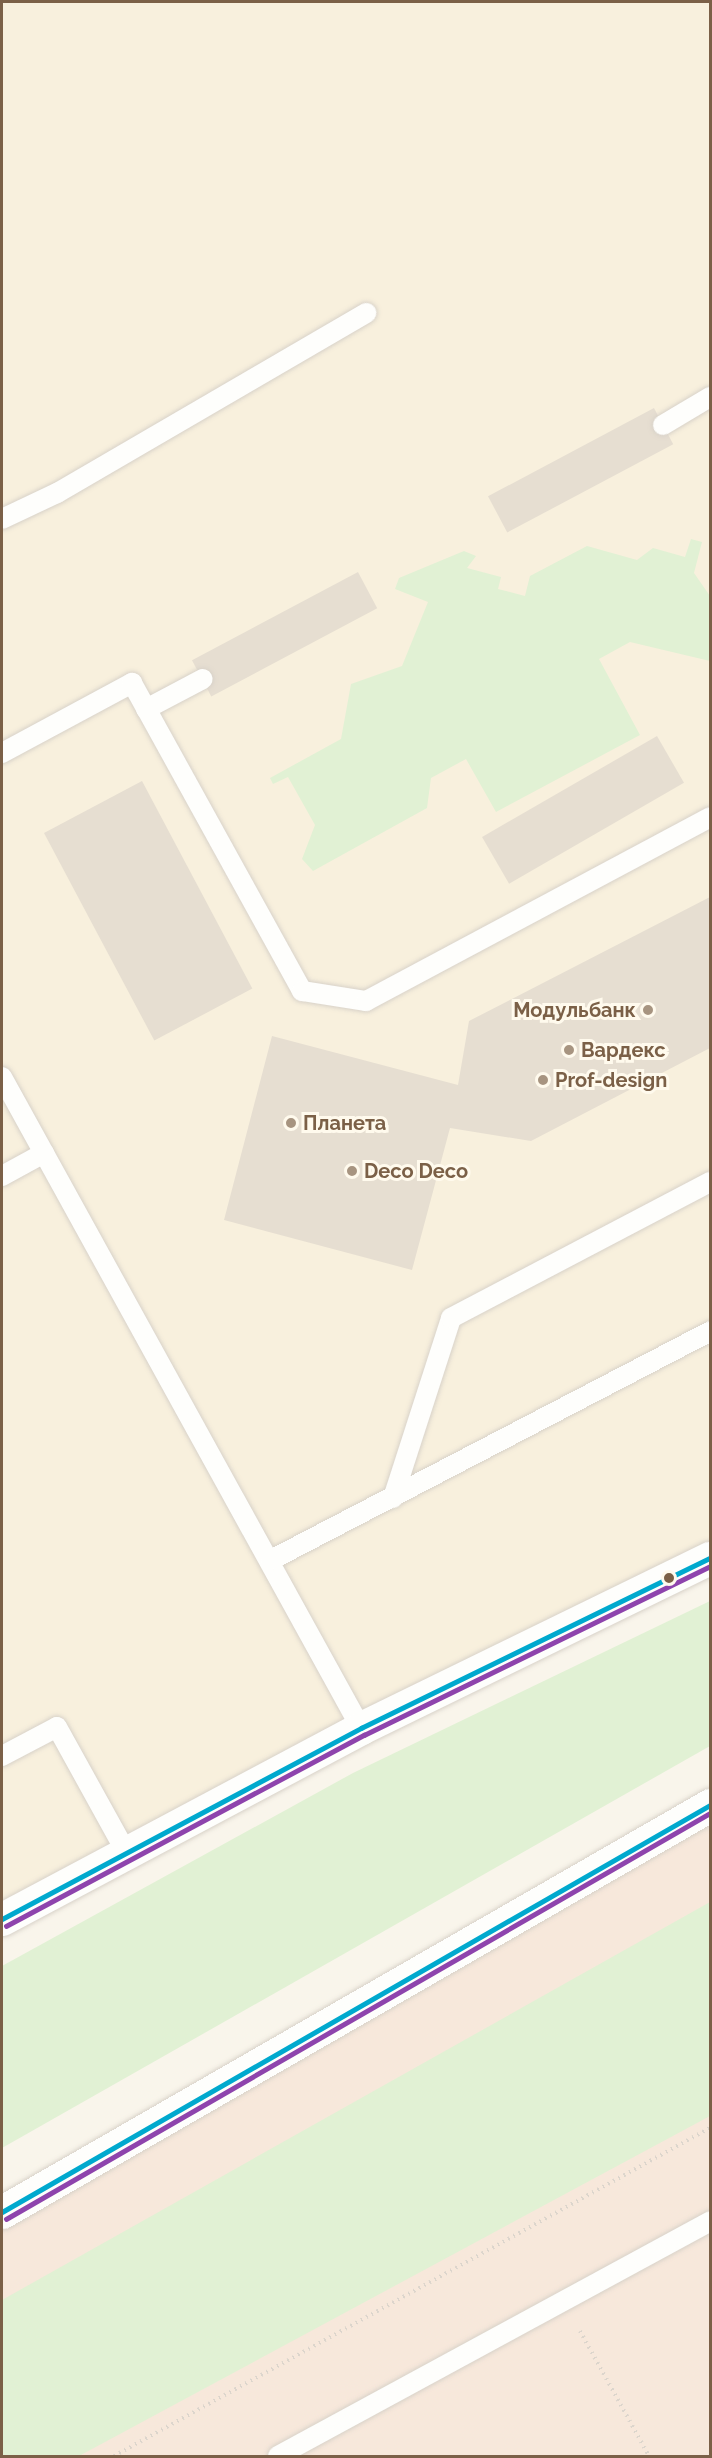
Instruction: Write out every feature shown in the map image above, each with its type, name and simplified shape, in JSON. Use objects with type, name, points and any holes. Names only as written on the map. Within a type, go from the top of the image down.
[{"type":"street","points":[[2,1918],[361,1728],[711,1558]]},
{"type":"street","points":[[2,2211],[711,1805]]},
{"type":"lane","points":[[2,519],[57,493],[366,313]]},
{"type":"lane","points":[[663,425],[711,397]]},
{"type":"lane","points":[[146,709],[202,679]]},
{"type":"lane","points":[[2,753],[132,683],[302,991],[366,1001],[711,817]]},
{"type":"lane","points":[[2,1077],[271,1560],[361,1728]]},
{"type":"lane","points":[[2,1176],[44,1153]]},
{"type":"lane","points":[[393,1498],[451,1318],[711,1182]]},
{"type":"lane","points":[[271,1560],[711,1331]]},
{"type":"lane","points":[[2,1756],[57,1727],[126,1852]]},
{"type":"lane","points":[[278,2457],[711,2221]]},
{"type":"path","points":[[114,2457],[711,2128]]},
{"type":"path","points":[[563,2301],[649,2457]]},
{"type":"shaded area","points":[[2,2],[710,2],[710,1558],[2,1919]]},
{"type":"shaded area","points":[[710,1805],[710,2456],[2,2456],[2,2212]]},
{"type":"green space","points":[[691,539],[702,542],[694,573],[710,596],[710,661],[630,642],[599,659],[640,735],[496,812],[466,759],[431,778],[427,808],[313,871],[302,859],[315,825],[288,777],[273,784],[270,778],[341,739],[351,684],[402,666],[428,602],[395,589],[399,578],[464,551],[476,556],[467,568],[501,577],[498,589],[525,596],[530,576],[587,546],[637,560],[653,548],[685,557]]},
{"type":"green space","points":[[710,1601],[710,1746],[2,2148],[2,1966],[353,1773]]},
{"type":"green space","points":[[710,1902],[710,2116],[79,2456],[2,2456],[2,2300]]},
{"type":"building","points":[[654,408],[673,444],[507,532],[488,496]]},
{"type":"building","points":[[358,572],[377,608],[211,696],[192,660]]},
{"type":"building","points":[[657,736],[684,783],[509,884],[482,837]]},
{"type":"building","points":[[142,781],[252,988],[154,1041],[44,833]]},
{"type":"building","points":[[710,897],[710,1048],[531,1141],[450,1128],[412,1270],[224,1220],[272,1036],[458,1085],[469,1021]]},
{"type":"transit line","points":[[2,1919],[361,1728],[710,1558]]},
{"type":"transit line","points":[[6,1926],[364,1735],[710,1566]]},
{"type":"transit line","points":[[2,2212],[710,1805]]},
{"type":"transit line","points":[[6,2219],[710,1813]]},
{"type":"place","name":"Модульбанк","points":[[648,1010]]},
{"type":"place","name":"Вардекс","points":[[569,1050]]},
{"type":"place","name":"Prof-design","points":[[543,1080]]},
{"type":"place","name":"Планета","points":[[291,1123]]},
{"type":"place","name":"Deco Deco","points":[[352,1171]]}]
